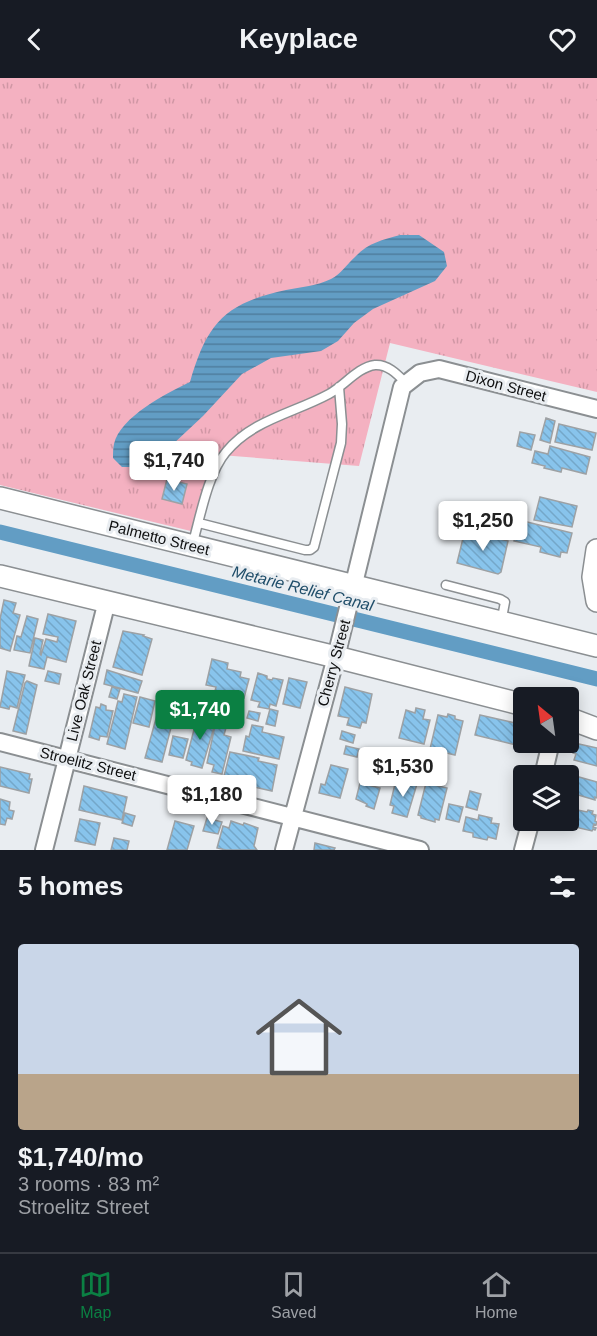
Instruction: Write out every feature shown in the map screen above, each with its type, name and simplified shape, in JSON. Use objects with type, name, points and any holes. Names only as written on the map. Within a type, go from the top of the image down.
[{"type":"street","name":"Dixon Street","points":[[410,379],[424,371],[439,369],[597,409]]},
{"type":"street","name":"Cherry Street","points":[[284,850],[338,653],[399,396],[410,379]]},
{"type":"street","name":"Palmetto Street","points":[[0,498],[192,546],[352,593],[501,623],[597,646]]},
{"type":"street","points":[[597,550],[593,577],[597,601]]},
{"type":"street","points":[[0,576],[338,653],[513,702]]},
{"type":"street","name":"Live Oak Street","points":[[44,850],[107,601]]},
{"type":"street","points":[[579,719],[597,723]]},
{"type":"street","points":[[579,722],[597,729]]},
{"type":"street","name":"Stroelitz Street","points":[[0,742],[420,850]]},
{"type":"street","points":[[523,850],[528,831]]},
{"type":"lane","points":[[192,546],[215,467],[243,434],[259,424],[339,387],[366,368],[375,365],[391,369],[410,379]]},
{"type":"lane","points":[[199,523],[305,550],[314,547],[341,442],[339,387]]},
{"type":"lane","points":[[446,585],[505,602],[501,623]]},
{"type":"green space","points":[[0,78],[597,78],[597,392],[390,343],[359,466],[220,455],[199,533],[0,485]]},
{"type":"water","points":[[400,235],[419,235],[444,252],[447,266],[435,281],[373,309],[354,323],[338,341],[321,351],[271,358],[242,374],[203,416],[156,460],[135,467],[122,467],[113,458],[114,444],[125,424],[146,407],[190,382],[212,330],[233,309],[265,295],[315,285],[331,279],[365,248],[381,240]]},
{"type":"building","points":[[546,418],[555,421],[550,443],[540,440]]},
{"type":"building","points":[[559,424],[596,433],[592,450],[555,442]]},
{"type":"building","points":[[520,432],[535,435],[531,450],[517,446]]},
{"type":"building","points":[[550,446],[590,457],[586,474],[562,468],[561,472],[532,463],[535,451],[548,454]]},
{"type":"building","points":[[167,479],[187,484],[182,504],[162,499]]},
{"type":"building","points":[[540,497],[577,506],[572,527],[534,520]]},
{"type":"building","points":[[519,520],[572,533],[567,553],[561,552],[560,557],[540,552],[541,547],[514,541]]},
{"type":"building","points":[[465,530],[508,541],[501,572],[498,574],[457,563]]},
{"type":"building","points":[[4,600],[16,603],[13,613],[20,615],[10,651],[0,648],[0,619]]},
{"type":"building","points":[[48,614],[76,621],[66,662],[47,657],[44,669],[29,666],[35,638],[43,640],[41,655],[46,639],[57,642],[58,637],[43,634]]},
{"type":"building","points":[[27,616],[38,619],[30,653],[14,650],[17,636],[21,637]]},
{"type":"building","points":[[123,631],[152,639],[142,675],[113,667]]},
{"type":"building","points":[[212,659],[228,663],[227,669],[241,672],[240,677],[249,679],[244,698],[215,691],[216,687],[206,685]]},
{"type":"building","points":[[107,670],[142,681],[138,693],[104,684]]},
{"type":"building","points":[[7,671],[25,675],[17,708],[0,707]]},
{"type":"building","points":[[48,671],[61,674],[59,684],[45,681]]},
{"type":"building","points":[[258,673],[267,676],[267,679],[283,680],[276,706],[270,704],[269,709],[258,707],[260,702],[251,700]]},
{"type":"building","points":[[289,678],[307,682],[300,708],[283,704]]},
{"type":"building","points":[[27,681],[37,685],[26,734],[13,731]]},
{"type":"building","points":[[112,687],[120,689],[117,699],[109,697]]},
{"type":"building","points":[[345,687],[372,694],[366,723],[362,722],[360,728],[347,725],[349,718],[338,716]]},
{"type":"building","points":[[124,694],[137,697],[125,749],[107,744],[118,701],[122,702]]},
{"type":"building","points":[[140,697],[155,701],[149,727],[133,723]]},
{"type":"building","points":[[101,704],[106,706],[106,710],[113,711],[107,737],[100,736],[99,740],[89,737],[96,707],[100,708]]},
{"type":"building","points":[[416,708],[425,710],[423,719],[430,720],[424,744],[399,738],[406,710],[415,713]]},
{"type":"building","points":[[270,709],[278,711],[275,726],[266,724]]},
{"type":"building","points":[[249,711],[260,713],[258,721],[247,718]]},
{"type":"building","points":[[201,713],[211,716],[209,725],[214,727],[202,768],[191,765],[192,762],[186,760],[196,722]]},
{"type":"building","points":[[448,714],[463,721],[455,755],[430,749],[438,715],[447,717]]},
{"type":"building","points":[[157,715],[173,720],[162,762],[145,758]]},
{"type":"building","points":[[480,715],[513,722],[513,744],[475,735]]},
{"type":"building","points":[[216,721],[227,724],[224,735],[231,737],[222,774],[212,772],[214,765],[207,763]]},
{"type":"building","points":[[252,725],[263,727],[262,732],[284,737],[279,759],[243,751],[246,736],[249,737]]},
{"type":"building","points":[[342,731],[355,735],[353,743],[340,739]]},
{"type":"building","points":[[173,736],[188,739],[183,758],[169,755]]},
{"type":"building","points":[[579,744],[597,748],[597,766],[574,760],[576,754],[573,753],[579,753]]},
{"type":"building","points":[[346,746],[359,749],[357,757],[344,754]]},
{"type":"building","points":[[230,752],[259,758],[258,761],[277,765],[272,791],[223,780]]},
{"type":"building","points":[[331,765],[348,769],[340,798],[319,793],[321,784],[325,785]]},
{"type":"building","points":[[0,767],[30,774],[29,779],[32,779],[29,793],[0,786]]},
{"type":"building","points":[[579,777],[597,782],[595,800],[579,795]]},
{"type":"building","points":[[406,781],[417,784],[407,817],[392,813],[394,806],[390,805],[395,784],[404,787]]},
{"type":"building","points":[[360,783],[380,788],[374,809],[356,799]]},
{"type":"building","points":[[426,783],[447,788],[439,820],[435,819],[435,822],[418,815]]},
{"type":"building","points":[[84,786],[127,797],[122,820],[79,810]]},
{"type":"building","points":[[470,791],[481,794],[477,810],[466,807]]},
{"type":"building","points":[[0,799],[10,802],[9,810],[14,811],[12,819],[7,818],[5,825],[0,824]]},
{"type":"building","points":[[449,804],[463,807],[459,822],[446,819]]},
{"type":"building","points":[[579,810],[593,811],[592,814],[596,815],[595,821],[597,822],[593,827],[596,828],[592,831],[579,828]]},
{"type":"building","points":[[125,813],[135,816],[132,826],[122,823]]},
{"type":"building","points":[[479,815],[492,818],[491,823],[499,824],[496,839],[473,837],[473,833],[463,831],[466,817],[478,820]]},
{"type":"building","points":[[207,818],[222,822],[218,834],[203,831]]},
{"type":"building","points":[[80,819],[100,823],[95,845],[75,841]]},
{"type":"building","points":[[175,821],[194,826],[187,850],[167,850]]},
{"type":"building","points":[[231,821],[258,828],[254,846],[257,850],[217,848],[223,826],[229,828]]},
{"type":"building","points":[[114,838],[129,841],[127,850],[111,850]]},
{"type":"building","points":[[315,843],[335,848],[334,850],[314,850]]},
{"type":"waterway","name":"Metarie Relief Canal","points":[[0,532],[597,679]]}]
